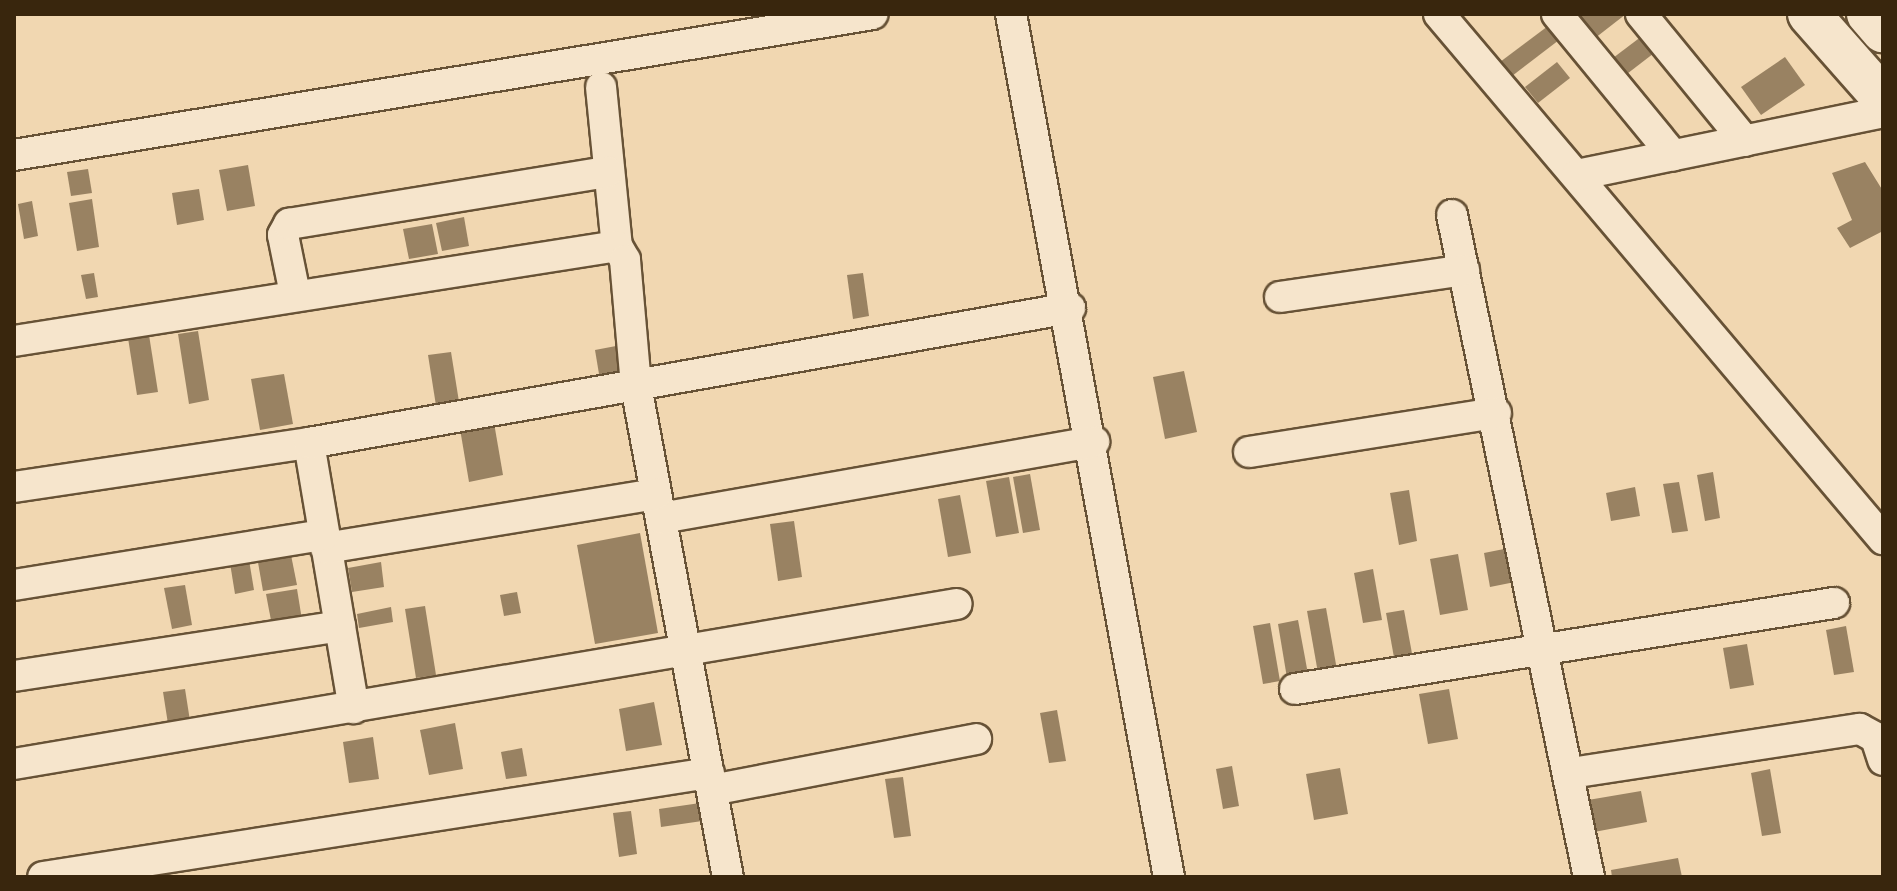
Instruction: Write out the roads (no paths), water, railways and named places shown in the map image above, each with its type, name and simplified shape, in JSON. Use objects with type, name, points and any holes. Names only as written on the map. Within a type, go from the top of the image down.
[{"type":"main road","points":[[1809,14],[1883,98]]},
{"type":"main road","points":[[1868,14],[1883,31]]},
{"type":"street","points":[[14,155],[873,14]]},
{"type":"street","points":[[1011,14],[1070,308],[1169,877]]},
{"type":"street","points":[[1439,14],[1883,539]]},
{"type":"street","points":[[1557,14],[1673,155]]},
{"type":"street","points":[[1641,14],[1745,141]]},
{"type":"street","points":[[601,87],[608,172],[636,386],[728,877]]},
{"type":"street","points":[[1577,175],[1883,112]]},
{"type":"street","points":[[295,294],[283,235],[289,224],[608,172]]},
{"type":"street","points":[[1452,215],[1546,650],[1571,773],[1587,877]]},
{"type":"street","points":[[14,341],[295,294],[617,246]]},
{"type":"street","points":[[1280,297],[1464,270]]},
{"type":"street","points":[[14,487],[309,443],[1070,308]]},
{"type":"street","points":[[1249,452],[1496,413]]},
{"type":"street","points":[[14,585],[325,542],[659,506],[1094,442]]},
{"type":"street","points":[[309,443],[354,708]]},
{"type":"street","points":[[1295,689],[1834,603]]},
{"type":"street","points":[[14,764],[686,653],[957,604]]},
{"type":"street","points":[[14,676],[340,626]]},
{"type":"street","points":[[1571,773],[1860,729],[1876,738],[1883,760]]},
{"type":"street","points":[[43,877],[710,781],[976,739]]}]
